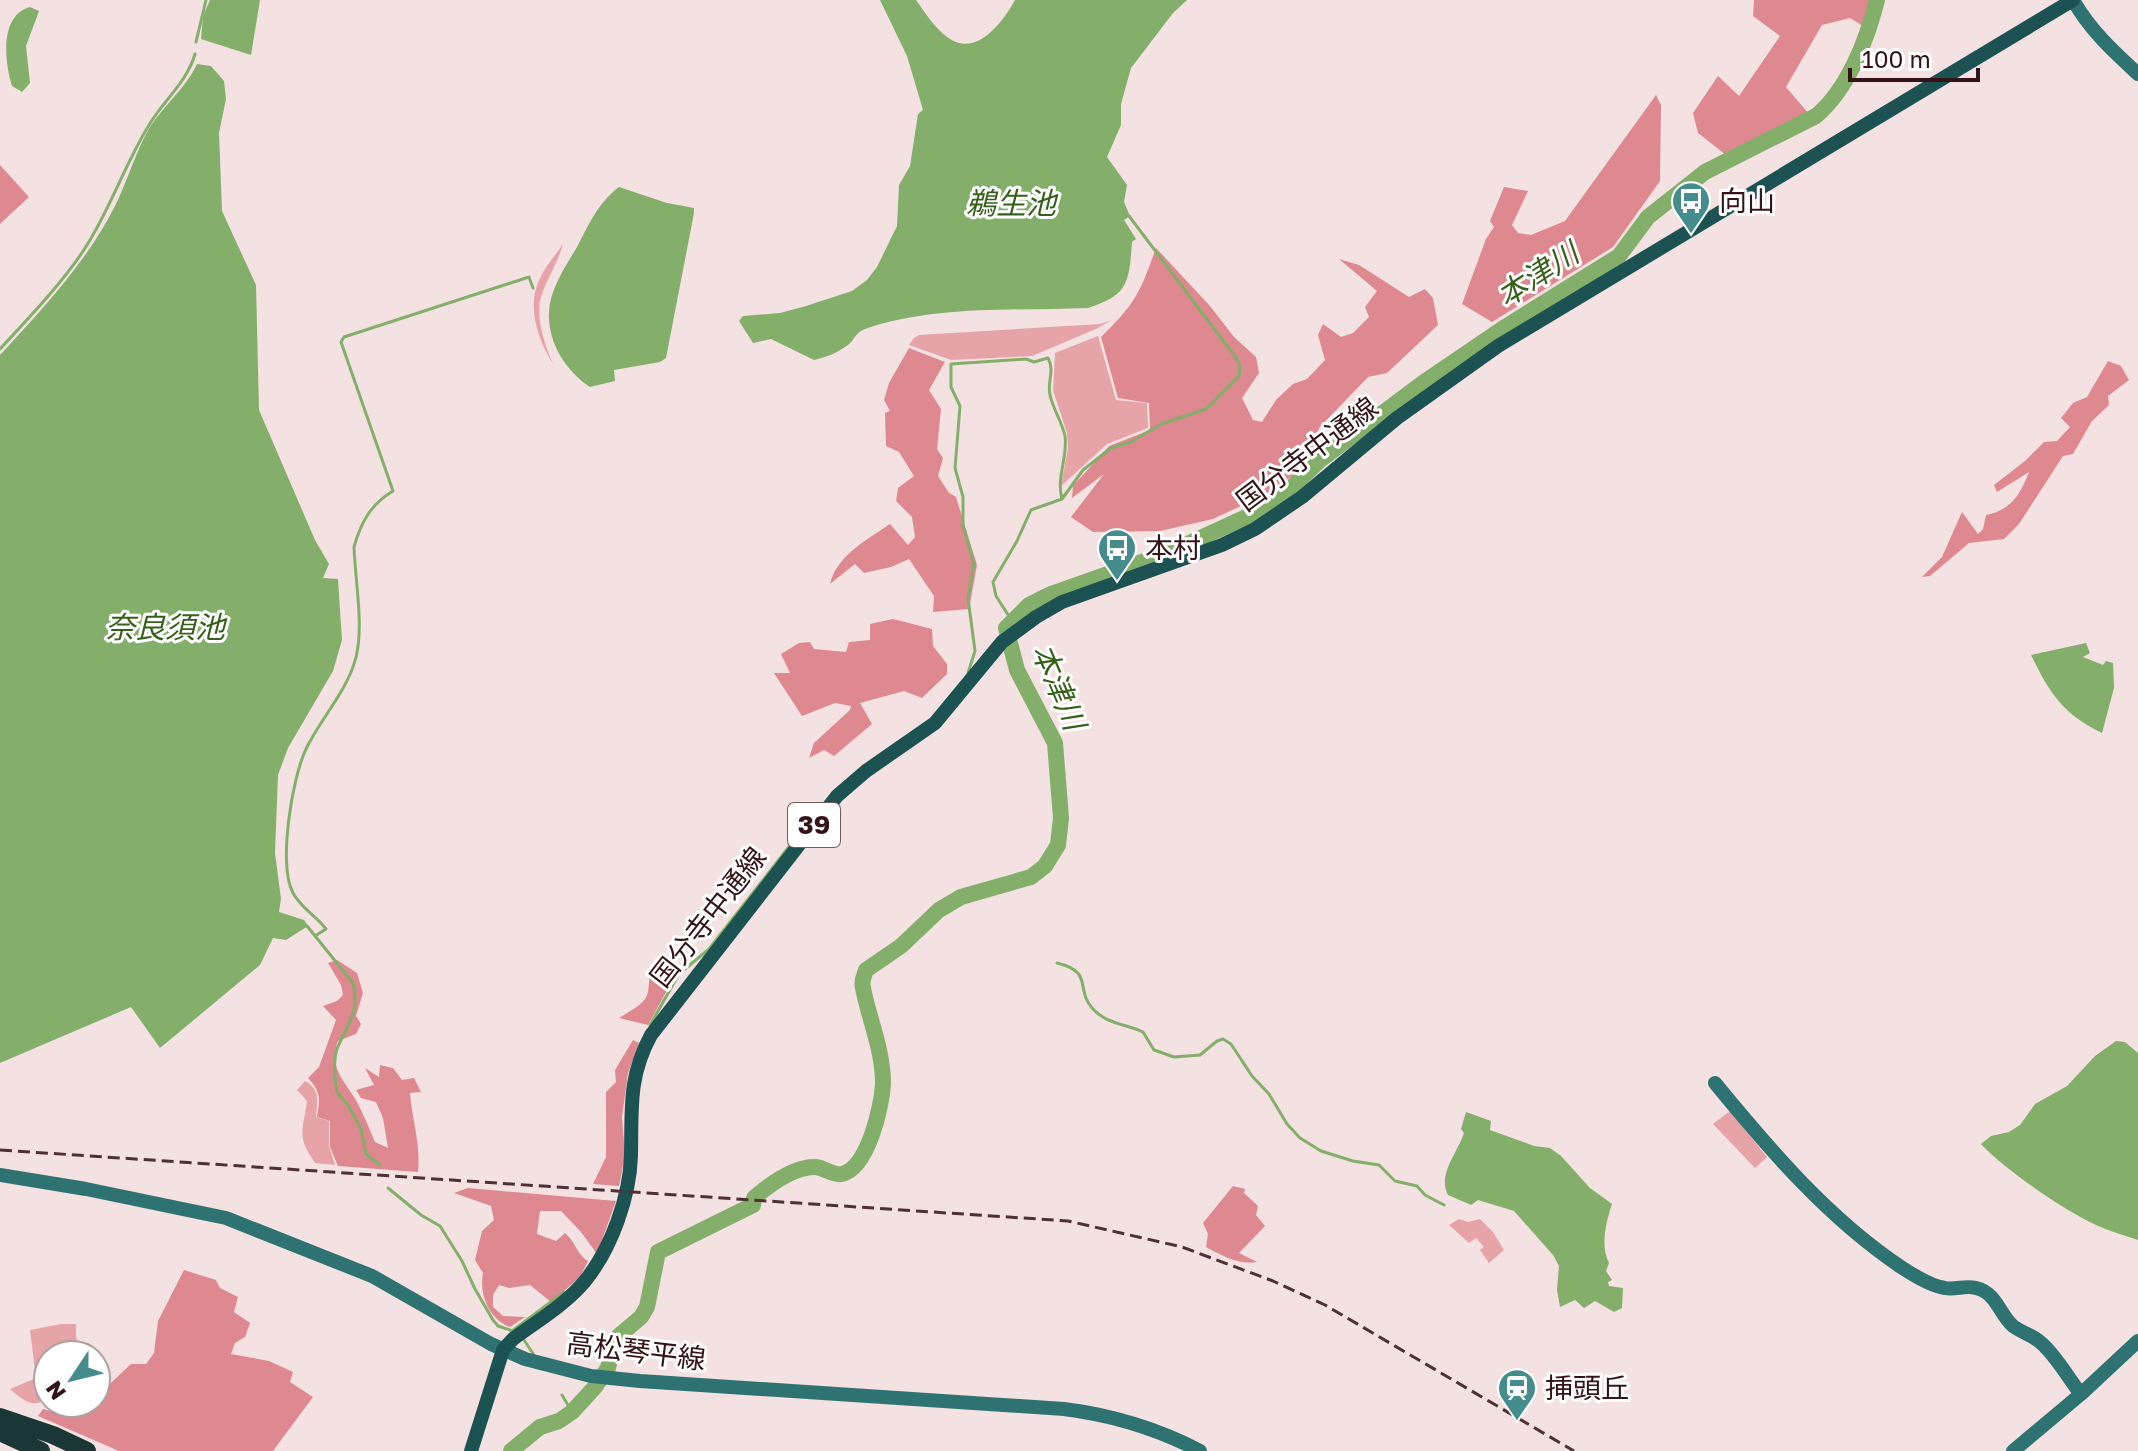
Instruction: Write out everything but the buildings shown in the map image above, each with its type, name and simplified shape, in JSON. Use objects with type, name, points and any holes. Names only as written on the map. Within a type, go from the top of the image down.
[{"type":"highway","points":[[0,1418],[68,1451]]},
{"type":"highway","points":[[0,1418],[53,1435],[87,1451]]},
{"type":"highway","points":[[0,1433],[31,1451]]},
{"type":"highway","points":[[0,1433],[41,1451]]},
{"type":"main road","points":[[2073,0],[2085,22],[2138,74]]},
{"type":"main road","name":"国分寺中通線","points":[[503,1350],[585,1281],[605,1249],[615,1228],[629,1178],[634,1077],[643,1050],[659,1023],[837,796],[866,771],[927,730],[1009,636],[1062,602],[1222,545],[1255,529],[1302,497],[1397,418],[1498,346],[2073,0]]},
{"type":"main road","points":[[1715,1083],[1777,1157],[1864,1237],[1902,1268],[1931,1283],[1947,1289],[1975,1288],[1987,1293],[2013,1325],[2041,1343],[2081,1394]]},
{"type":"main road","name":"高松琴平線","points":[[0,1175],[202,1212],[243,1224],[372,1276],[503,1350],[536,1363],[591,1376],[1064,1409],[1111,1417],[1153,1430],[1200,1451]]},
{"type":"main road","points":[[2013,1451],[2138,1341]]},
{"type":"main road","points":[[471,1451],[503,1350]]},
{"type":"shaded area","points":[[1754,0],[1883,0],[1863,26],[1850,18],[1822,25],[1786,87],[1809,114],[1726,155],[1698,133],[1693,113],[1718,76],[1739,96],[1780,36],[1753,16]]},
{"type":"shaded area","points":[[1656,95],[1661,105],[1660,181],[1613,247],[1492,322],[1462,304],[1486,239],[1494,227],[1490,221],[1504,187],[1528,191],[1512,225],[1518,233],[1531,235],[1565,221]]},
{"type":"shaded area","points":[[0,165],[29,197],[0,224]]},
{"type":"shaded area","points":[[563,244],[539,305],[542,331],[553,364],[539,336],[534,304],[540,278]]},
{"type":"shaded area","points":[[1156,248],[1234,337],[1256,357],[1259,373],[1242,398],[1253,420],[1262,422],[1276,400],[1293,384],[1307,379],[1325,360],[1318,335],[1323,324],[1341,337],[1353,333],[1369,317],[1365,307],[1377,291],[1339,259],[1359,265],[1409,297],[1425,289],[1433,298],[1438,325],[1387,373],[1368,377],[1319,428],[1317,456],[1273,491],[1213,519],[1160,531],[1093,532],[1071,517],[1104,474],[1072,498],[1073,486],[1109,446],[1150,430],[1149,403],[1118,398],[1101,337],[1122,316],[1135,297]]},
{"type":"shaded area","points":[[1112,320],[1032,356],[951,360],[909,345],[919,335],[1100,324]]},
{"type":"shaded area","points":[[1098,336],[1116,400],[1147,403],[1148,428],[1107,444],[1061,486],[1068,448],[1067,433],[1053,390],[1055,353]]},
{"type":"shaded area","points":[[909,348],[945,362],[929,390],[941,409],[937,449],[943,458],[938,476],[949,493],[956,497],[977,565],[969,609],[933,612],[934,596],[909,559],[864,573],[855,564],[830,584],[846,556],[890,524],[908,545],[915,537],[912,517],[896,501],[898,488],[914,476],[899,452],[886,446],[885,413],[890,411],[884,400],[889,383]]},
{"type":"shaded area","points":[[2108,361],[2121,366],[2129,380],[2108,396],[2109,405],[2092,421],[2073,454],[2063,456],[2019,524],[2004,539],[1969,543],[1930,576],[1922,577],[1942,557],[1962,512],[1978,534],[1983,529],[1986,515],[1995,513],[2014,500],[2029,472],[1997,492],[1994,485],[2044,442],[2057,441],[2070,427],[2061,418],[2073,403],[2087,397]]},
{"type":"shaded area","points":[[893,619],[932,629],[933,646],[947,664],[947,674],[922,698],[904,691],[860,703],[872,724],[834,756],[824,750],[809,758],[814,743],[851,706],[835,703],[802,716],[774,673],[790,673],[781,654],[799,643],[810,642],[814,649],[846,652],[849,642],[870,640],[870,624]]},
{"type":"shaded area","points":[[337,960],[357,973],[363,993],[356,1016],[361,1024],[356,1034],[338,1041],[335,1051],[340,1076],[359,1106],[375,1142],[388,1148],[383,1118],[376,1102],[361,1098],[356,1090],[374,1085],[365,1068],[379,1077],[380,1065],[393,1068],[402,1080],[414,1078],[421,1092],[410,1093],[418,1172],[338,1166],[330,1147],[330,1121],[317,1117],[318,1096],[308,1078],[319,1067],[336,1020],[323,1006],[343,995],[341,985],[328,963]]},
{"type":"shaded area","points":[[670,961],[676,974],[648,1025],[619,1018],[642,1003],[649,987],[650,967]]},
{"type":"shaded area","points":[[633,1040],[639,1043],[628,1073],[622,1117],[625,1155],[619,1186],[593,1184],[606,1157],[606,1092],[616,1082],[615,1070]]},
{"type":"shaded area","points":[[305,1081],[316,1092],[316,1117],[329,1121],[329,1146],[335,1165],[315,1163],[305,1146],[302,1133],[307,1101],[297,1090]]},
{"type":"shaded area","points":[[1730,1111],[1767,1157],[1755,1168],[1713,1124]]},
{"type":"shaded area","points":[[1233,1186],[1245,1189],[1244,1193],[1258,1206],[1256,1215],[1265,1226],[1239,1253],[1257,1262],[1237,1261],[1206,1247],[1208,1234],[1203,1223]]},
{"type":"shaded area","points":[[468,1188],[616,1201],[597,1254],[561,1211],[540,1211],[537,1234],[556,1241],[565,1233],[588,1261],[580,1277],[551,1302],[530,1285],[509,1288],[499,1285],[493,1295],[493,1307],[503,1316],[525,1317],[510,1327],[496,1318],[487,1305],[483,1273],[475,1260],[482,1231],[494,1220],[491,1206],[454,1193]]},
{"type":"shaded area","points":[[1459,1219],[1468,1222],[1480,1219],[1504,1250],[1489,1263],[1480,1250],[1484,1247],[1476,1238],[1469,1243],[1449,1225]]},
{"type":"shaded area","points":[[184,1270],[216,1280],[220,1288],[238,1297],[234,1312],[250,1323],[245,1337],[235,1343],[231,1354],[269,1361],[293,1372],[290,1382],[313,1397],[273,1451],[119,1451],[45,1419],[112,1419],[112,1382],[131,1364],[146,1364],[154,1353],[158,1321]]},
{"type":"shaded area","points":[[76,1324],[77,1339],[32,1339],[32,1346],[30,1330]]},
{"type":"shaded area","points":[[32,1380],[32,1403],[28,1402],[10,1389]]},
{"type":"water","points":[[210,0],[260,0],[251,55],[201,39],[203,16]]},
{"type":"water","name":"鵜生池","points":[[880,0],[916,0],[944,34],[966,44],[992,32],[1015,0],[1187,0],[1173,13],[1131,68],[1121,104],[1121,125],[1107,157],[1127,185],[1124,202],[1130,216],[1124,220],[1136,239],[1132,242],[1128,277],[1112,298],[1088,308],[975,311],[892,321],[862,330],[844,348],[814,360],[771,339],[753,343],[739,321],[743,316],[780,313],[852,291],[867,280],[877,267],[897,226],[899,185],[910,166],[918,114],[923,110],[907,56]]},
{"type":"water","points":[[30,7],[39,11],[26,46],[30,83],[22,92],[12,86],[7,64],[7,40],[13,19]]},
{"type":"water","name":"奈良須池","points":[[197,64],[211,66],[224,81],[226,99],[219,133],[222,211],[256,285],[259,410],[315,540],[329,564],[323,578],[338,579],[342,640],[333,671],[288,748],[278,775],[275,853],[281,899],[279,912],[304,920],[308,926],[286,940],[273,938],[260,965],[160,1048],[131,1007],[0,1063],[0,355],[44,307],[85,255],[114,209],[146,134]]},
{"type":"water","points":[[619,187],[667,203],[694,208],[694,213],[666,358],[660,362],[614,370],[615,381],[590,387],[572,371],[558,351],[550,328],[550,303],[558,281],[595,214]]},
{"type":"water","points":[[2086,643],[2090,653],[2083,657],[2103,665],[2106,661],[2113,663],[2114,688],[2102,733],[2077,718],[2059,702],[2031,655]]},
{"type":"water","points":[[2116,1041],[2125,1042],[2138,1053],[2138,1240],[2101,1227],[2068,1210],[2019,1177],[1981,1144],[1991,1136],[2009,1132],[2020,1125],[2035,1104],[2067,1086],[2095,1056]]},
{"type":"water","points":[[1466,1112],[1491,1121],[1490,1130],[1534,1146],[1550,1148],[1590,1188],[1612,1204],[1605,1234],[1609,1263],[1606,1271],[1612,1280],[1608,1282],[1609,1286],[1623,1288],[1622,1308],[1614,1312],[1595,1301],[1584,1308],[1575,1300],[1560,1307],[1557,1290],[1559,1266],[1514,1211],[1478,1200],[1471,1205],[1448,1195],[1445,1180],[1464,1133],[1461,1129]]},
{"type":"waterway","points":[[196,42],[206,0]]},
{"type":"waterway","name":"本津川","points":[[511,1451],[540,1427],[559,1421],[572,1412],[595,1387],[608,1368],[615,1339],[641,1317],[647,1307],[658,1252],[753,1205],[754,1198],[789,1174],[813,1167],[834,1174],[851,1169],[872,1135],[883,1083],[878,1047],[862,985],[866,970],[901,946],[939,910],[961,897],[1031,877],[1045,866],[1058,845],[1061,818],[1055,743],[1017,670],[1006,628],[1029,605],[1051,594],[1170,552],[1255,513],[1289,490],[1320,460],[1427,380],[1619,256],[1648,217],[1705,172],[1816,116],[1838,92],[1855,63],[1877,0]]},
{"type":"waterway","points":[[0,349],[57,285],[87,245],[140,140],[187,73],[195,54]]},
{"type":"waterway","points":[[1012,621],[996,596],[993,582],[1031,510],[1062,499],[1083,470],[1111,448],[1131,442],[1161,424],[1206,409],[1239,376],[1237,359],[1129,216]]},
{"type":"waterway","points":[[315,936],[326,929],[296,898],[289,880],[287,842],[292,800],[306,749],[347,681],[356,657],[359,631],[354,547],[373,508],[393,491],[341,342],[344,337],[529,277],[533,288]]},
{"type":"waterway","points":[[968,673],[975,651],[968,598],[974,564],[963,525],[963,497],[955,468],[960,406],[951,387],[951,364],[1026,359],[1034,362],[1048,358],[1051,367],[1050,395],[1065,436],[1060,483],[1062,499]]},
{"type":"waterway","points":[[650,1025],[679,974],[709,949],[809,821]]},
{"type":"waterway","points":[[307,926],[353,983],[354,1011],[337,1049],[336,1087],[361,1129],[366,1154],[380,1165]]},
{"type":"waterway","points":[[1057,963],[1080,976],[1092,1008],[1110,1021],[1143,1032],[1154,1050],[1174,1057],[1200,1055],[1217,1041],[1223,1039],[1231,1044],[1300,1138],[1321,1151],[1379,1165],[1395,1181],[1417,1186],[1425,1195],[1444,1205]]},
{"type":"waterway","points":[[388,1188],[440,1226],[493,1320],[498,1326],[513,1331]]},
{"type":"waterway","points":[[512,1331],[564,1292]]},
{"type":"waterway","points":[[524,1340],[534,1355]]},
{"type":"waterway","points":[[562,1395],[572,1412]]},
{"type":"railway","points":[[0,1150],[1068,1221],[1182,1247],[1273,1281],[1325,1305],[1574,1451]]},
{"type":"place","name":"向山","points":[[1691,235]]},
{"type":"place","name":"本村","points":[[1117,582]]},
{"type":"place","name":"挿頭丘","points":[[1517,1422]]}]
